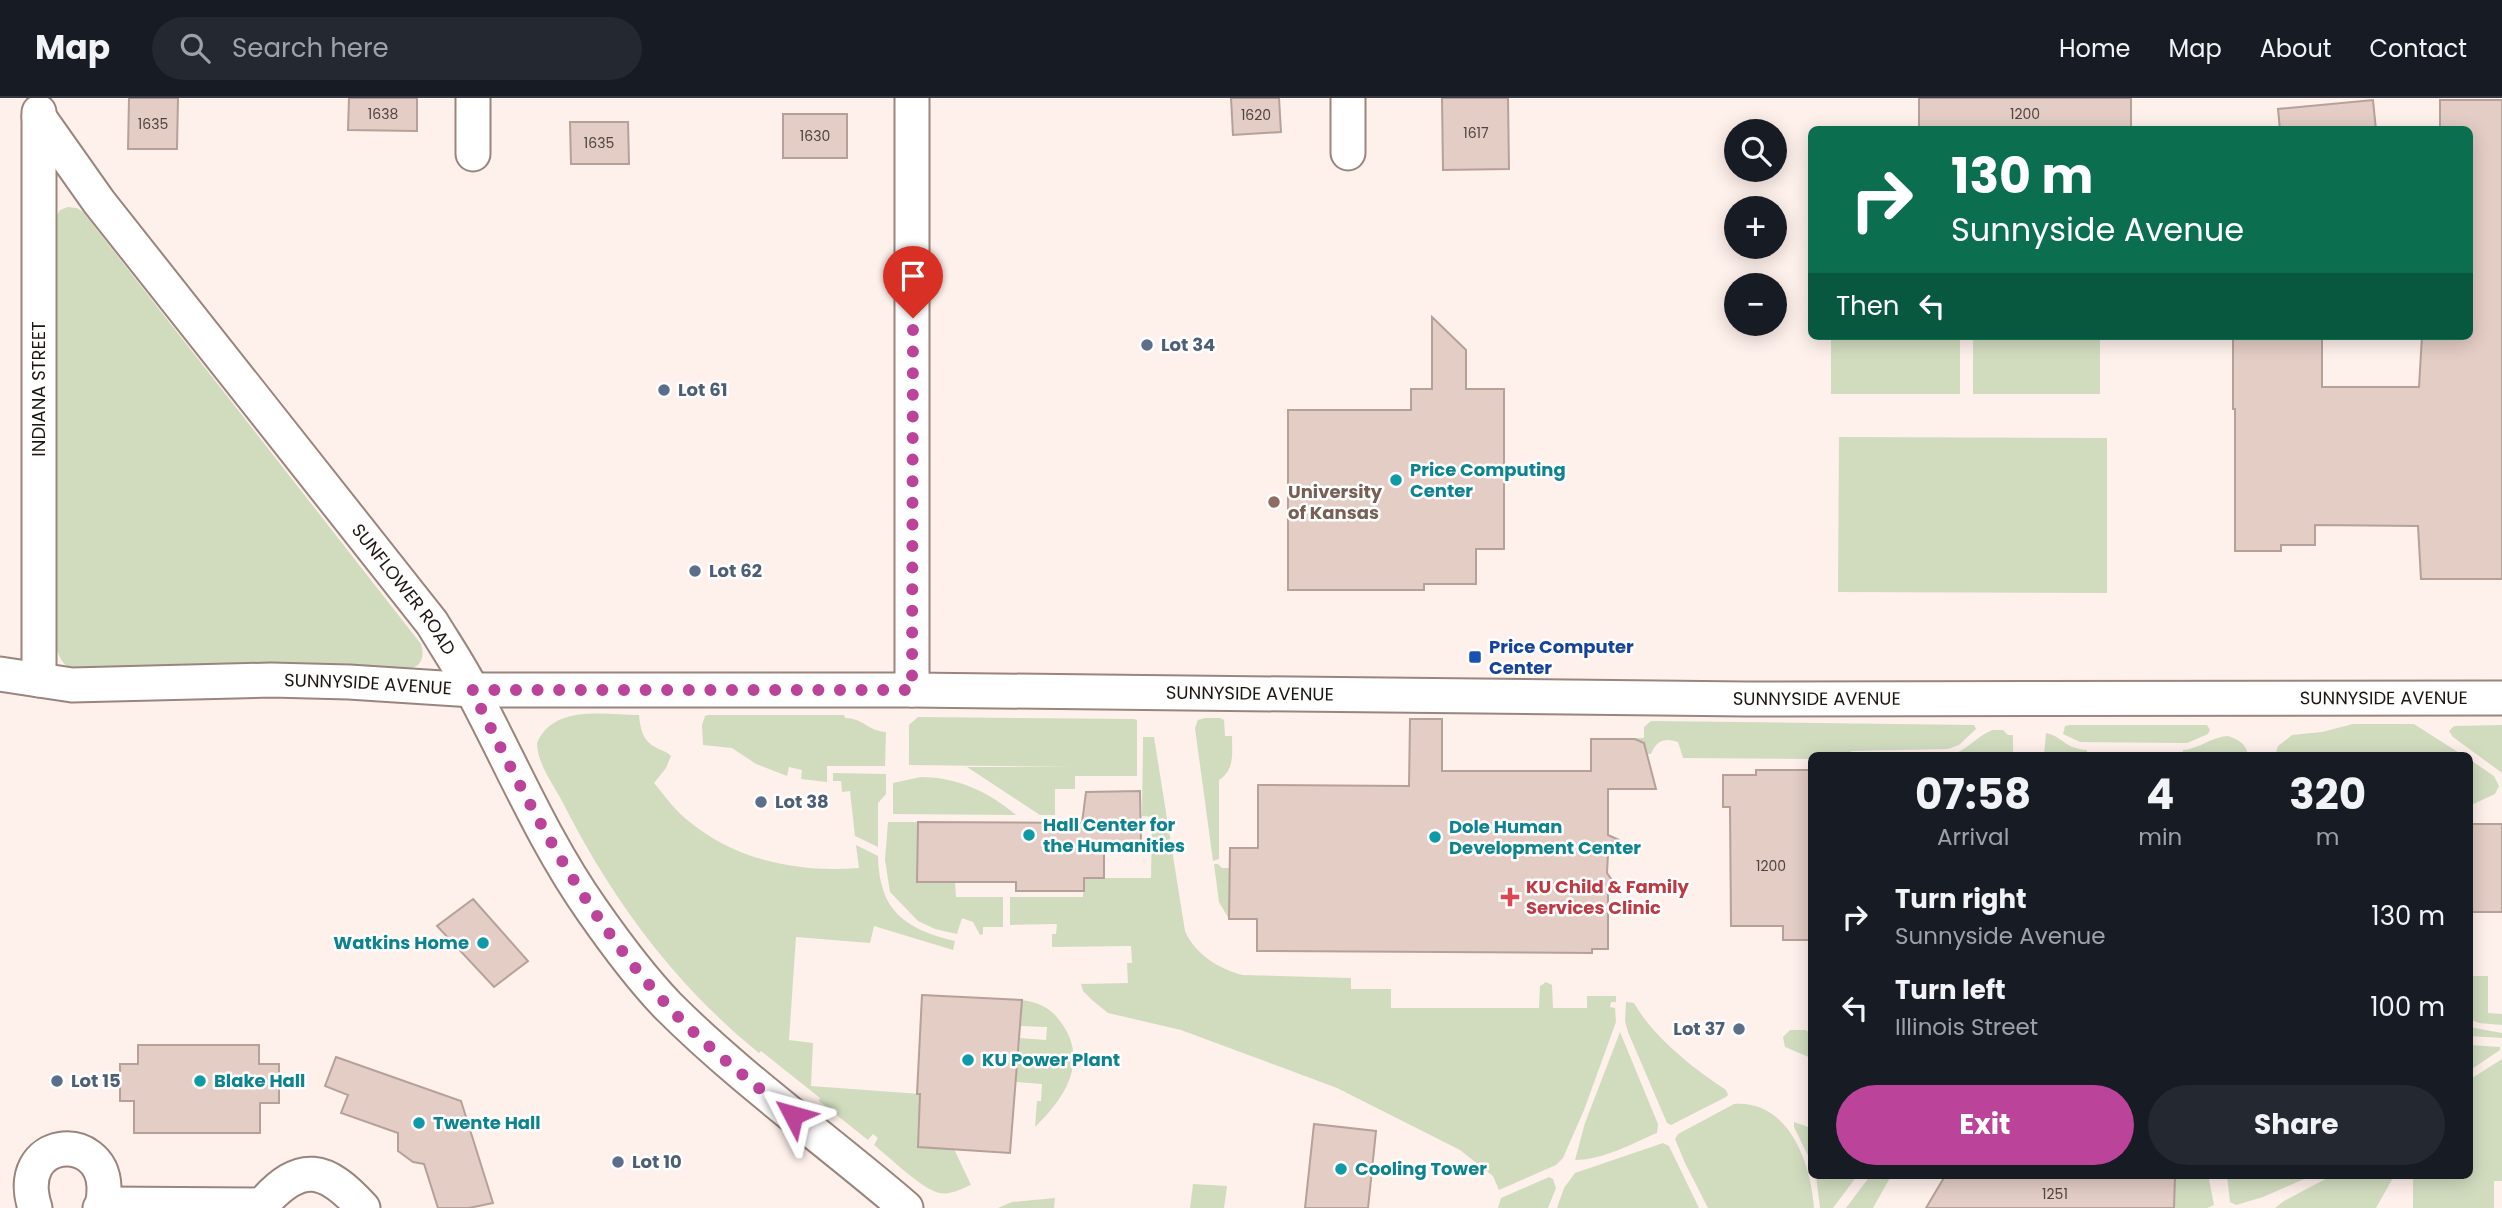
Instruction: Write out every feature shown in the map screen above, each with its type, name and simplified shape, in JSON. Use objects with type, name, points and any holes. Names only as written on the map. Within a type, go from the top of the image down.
[{"type":"street","points":[[473,98],[473,154]]},
{"type":"street","points":[[912,98],[912,690]]},
{"type":"street","points":[[1348,98],[1348,153]]},
{"type":"street","name":"INDIANA STREET","points":[[39,107],[39,680]]},
{"type":"street","name":"SUNFLOWER ROAD","points":[[39,107],[99,202],[432,624],[472,690],[516,780],[591,909],[658,994],[730,1064],[906,1208]]},
{"type":"street","name":"SUNNYSIDE AVENUE","points":[[0,674],[72,685],[271,680],[472,690],[912,690],[1747,699],[2502,698]]},
{"type":"street","points":[[35,1208],[29,1184],[32,1171],[38,1161],[47,1154],[70,1149],[91,1157],[98,1166],[103,1177],[101,1206],[262,1206],[284,1183],[307,1174],[331,1179],[345,1188],[363,1208]]},
{"type":"green space","points":[[68,207],[83,212],[421,644],[423,655],[417,666],[403,671],[76,671],[62,661],[55,645],[54,220],[60,210]]},
{"type":"green space","points":[[1831,340],[1960,340],[1960,394],[1831,394]]},
{"type":"green space","points":[[1973,340],[2100,340],[2100,394],[1973,394]]},
{"type":"green space","points":[[1839,437],[2107,438],[2107,593],[1838,592]]},
{"type":"green space","points":[[581,714],[639,715],[645,738],[671,756],[666,768],[654,783],[682,815],[705,833],[745,854],[790,866],[813,868],[859,868],[856,845],[878,856],[883,891],[898,915],[922,930],[955,941],[953,950],[874,926],[870,943],[796,937],[789,1040],[813,1043],[811,1086],[920,1094],[918,1146],[954,1149],[971,1185],[940,1193],[906,1172],[874,1145],[878,1138],[873,1134],[868,1140],[819,1101],[820,1098],[728,1027],[673,969],[624,906],[602,873],[546,773],[537,743],[555,722],[568,717]]},
{"type":"green space","points":[[708,715],[844,715],[845,718],[886,732],[885,766],[827,766],[827,782],[801,779],[802,770],[789,767],[787,776],[756,764],[732,748],[703,745],[702,725]]},
{"type":"green space","points":[[918,717],[1134,719],[1137,720],[1137,776],[1075,776],[1075,789],[1055,789],[1055,815],[1040,815],[967,767],[1075,767],[909,765],[909,725]]},
{"type":"green space","points":[[1198,720],[1224,720],[1225,736],[1232,736],[1230,766],[1219,780],[1219,859],[1213,861],[1195,728]]},
{"type":"green space","points":[[1651,721],[1974,725],[1976,729],[1959,745],[1948,749],[1808,752],[1808,759],[1683,758],[1678,742],[1669,740],[1658,743],[1651,754],[1643,754],[1644,745],[1635,738],[1644,738],[1644,727]]},
{"type":"green space","points":[[2353,724],[2414,724],[2458,752],[2276,752],[2278,746],[2292,735],[2322,732]]},
{"type":"green space","points":[[2207,725],[2210,730],[2208,734],[2187,743],[2080,742],[2063,734],[2065,726]]},
{"type":"green space","points":[[2502,725],[2502,773],[2453,737],[2449,731],[2454,726]]},
{"type":"green space","points":[[1992,730],[2003,730],[2008,735],[2013,735],[2013,752],[1959,752]]},
{"type":"green space","points":[[2046,733],[2069,745],[2087,750],[2087,752],[2044,752]]},
{"type":"green space","points":[[2228,736],[2235,739],[2247,752],[2183,752],[2183,750]]},
{"type":"green space","points":[[1143,737],[1154,737],[1185,931],[1201,953],[1217,965],[1243,975],[1351,978],[1351,989],[1391,989],[1391,1008],[1539,1008],[1540,986],[1546,982],[1552,985],[1553,1008],[1587,1008],[1587,996],[1616,996],[1616,1002],[1611,1002],[1610,1007],[1615,1008],[1616,1022],[1584,1110],[1563,1158],[1556,1165],[1499,1190],[1493,1176],[1460,1150],[1337,1088],[1181,1030],[1108,1013],[1083,991],[1081,984],[1128,983],[1127,963],[1132,963],[1131,946],[1052,947],[1052,934],[1056,934],[1057,924],[1010,925],[1010,897],[1083,897],[1084,878],[1151,878],[1152,817],[1142,816]]},
{"type":"green space","points":[[2473,762],[2494,776],[2499,786],[2495,794],[2473,804]]},
{"type":"green space","points":[[833,773],[886,774],[886,794],[878,803],[878,847],[855,836],[850,791],[842,792],[841,781],[833,781]]},
{"type":"green space","points":[[921,777],[972,787],[995,799],[1016,815],[893,814],[893,783]]},
{"type":"green space","points":[[888,822],[918,822],[917,882],[955,882],[956,897],[1003,897],[1003,927],[983,927],[983,934],[980,935],[973,922],[962,918],[957,934],[935,929],[918,921],[890,892],[885,860]]},
{"type":"green space","points":[[1214,864],[1230,868],[1229,919],[1219,902]]},
{"type":"green space","points":[[2473,976],[2488,976],[2488,1013],[2502,1014],[2502,1025],[2473,1021]]},
{"type":"green space","points":[[1022,1000],[1039,1004],[1052,1012],[1069,1036],[1073,1050],[1070,1078],[1064,1091],[1035,1127],[1037,1101],[1041,1101],[1042,1084],[1016,1082],[1020,1038],[1046,1040],[1047,1027],[1021,1026]]},
{"type":"green space","points":[[1626,1002],[1634,1003],[1663,1040],[1726,1090],[1728,1095],[1671,1125],[1667,1123],[1628,1032],[1625,1021]]},
{"type":"green space","points":[[2473,1028],[2502,1033],[2502,1038],[2473,1036]]},
{"type":"green space","points":[[1790,1030],[1806,1030],[1808,1057],[1785,1047],[1783,1037]]},
{"type":"green space","points":[[1620,1032],[1658,1124],[1657,1133],[1606,1154],[1575,1160],[1585,1123]]},
{"type":"green space","points":[[2473,1045],[2500,1047],[2500,1050],[2473,1068]]},
{"type":"green space","points":[[2502,1059],[2502,1181],[2494,1181],[2494,1208],[2413,1208],[2413,1179],[2473,1179],[2473,1077]]},
{"type":"green space","points":[[1734,1104],[1753,1105],[1769,1112],[1783,1123],[1802,1154],[1814,1208],[1708,1208],[1675,1139],[1678,1134]]},
{"type":"green space","points":[[1794,1122],[1808,1127],[1808,1156]]},
{"type":"green space","points":[[1663,1143],[1669,1146],[1699,1208],[1557,1208],[1564,1188],[1575,1173]]},
{"type":"green space","points":[[1549,1177],[1553,1179],[1556,1188],[1548,1208],[1498,1208],[1501,1198]]},
{"type":"green space","points":[[1816,1179],[1855,1179],[1833,1208],[1820,1208]]},
{"type":"green space","points":[[1868,1179],[1889,1179],[1873,1208],[1846,1208]]},
{"type":"green space","points":[[2175,1179],[2209,1179],[2214,1205],[2207,1208],[2174,1208]]},
{"type":"green space","points":[[2227,1179],[2304,1179],[2263,1197],[2236,1205],[2230,1202]]},
{"type":"green space","points":[[2325,1179],[2392,1179],[2376,1208],[2275,1208]]},
{"type":"green space","points":[[1193,1184],[1227,1186],[1224,1208],[1190,1208]]},
{"type":"green space","points":[[1055,1198],[1054,1208],[998,1208],[1012,1202]]},
{"type":"building","points":[[129,98],[178,98],[177,149],[128,149]]},
{"type":"building","points":[[349,98],[417,98],[417,131],[348,130]]},
{"type":"building","points":[[1231,98],[1279,98],[1281,132],[1233,135]]},
{"type":"building","points":[[1442,98],[1508,98],[1509,169],[1443,170]]},
{"type":"building","points":[[1919,98],[2131,98],[2131,126],[1919,126]]},
{"type":"building","points":[[2373,100],[2376,126],[2280,126],[2278,109]]},
{"type":"building","points":[[2440,100],[2502,100],[2502,579],[2421,579],[2418,526],[2315,525],[2315,545],[2281,545],[2281,551],[2235,551],[2233,340],[2322,340],[2322,387],[2419,387],[2422,340],[2473,340],[2473,126],[2440,126]]},
{"type":"building","points":[[783,114],[847,114],[847,158],[783,158]]},
{"type":"building","points":[[570,122],[628,122],[629,164],[571,164]]},
{"type":"building","name":"Price Computing Center","points":[[1432,317],[1466,350],[1466,389],[1504,389],[1504,549],[1476,549],[1476,584],[1424,584],[1424,590],[1288,590],[1288,410],[1411,410],[1411,389],[1432,389]]},
{"type":"building","name":"Dole Human Development Center","points":[[1410,719],[1442,719],[1442,771],[1591,771],[1591,739],[1635,739],[1644,743],[1656,789],[1608,789],[1608,835],[1619,840],[1608,854],[1607,873],[1619,890],[1608,894],[1608,949],[1592,949],[1592,953],[1257,951],[1257,919],[1229,919],[1230,848],[1258,848],[1258,785],[1409,786]]},
{"type":"building","points":[[1756,770],[1808,770],[1808,940],[1783,940],[1783,926],[1731,926],[1730,807],[1723,807],[1723,775],[1756,775]]},
{"type":"building","name":"Hall Center for the Humanities","points":[[1140,791],[1141,847],[1104,848],[1104,878],[1084,878],[1084,891],[1016,891],[1016,882],[917,882],[918,822],[1082,823],[1086,792]]},
{"type":"building","points":[[2473,824],[2502,824],[2502,912],[2473,912]]},
{"type":"building","name":"Watkins Home","points":[[473,899],[528,961],[494,987],[437,926]]},
{"type":"building","name":"KU Power Plant","points":[[922,995],[1022,1000],[1010,1153],[918,1147],[920,1094],[917,1094]]},
{"type":"building","name":"Blake Hall","points":[[138,1045],[259,1045],[259,1064],[279,1064],[279,1103],[260,1103],[260,1133],[134,1133],[134,1101],[120,1101],[120,1064],[138,1064]]},
{"type":"building","name":"Twente Hall","points":[[336,1057],[461,1101],[493,1203],[469,1208],[438,1208],[424,1164],[413,1162],[398,1151],[398,1133],[341,1113],[348,1095],[325,1086]]},
{"type":"building","name":"Cooling Tower","points":[[1314,1124],[1376,1131],[1368,1208],[1305,1208]]},
{"type":"building","points":[[1943,1179],[2175,1179],[2174,1208],[1926,1208]]},
{"type":"place","name":"Lot 34","points":[[1147,345]]},
{"type":"place","name":"Lot 61","points":[[664,390]]},
{"type":"place","name":"Price Computing Center","points":[[1396,480]]},
{"type":"place","name":"University of Kansas","points":[[1274,502]]},
{"type":"place","name":"Lot 62","points":[[695,571]]},
{"type":"place","name":"Price Computer Center","points":[[1475,657]]},
{"type":"place","name":"Lot 38","points":[[761,802]]},
{"type":"place","name":"Hall Center for the Humanities","points":[[1029,835]]},
{"type":"place","name":"Dole Human Development Center","points":[[1435,837]]},
{"type":"place","name":"KU Child & Family Services Clinic","points":[[1510,897]]},
{"type":"place","name":"Watkins Home","points":[[483,943]]},
{"type":"place","name":"Lot 37","points":[[1739,1029]]},
{"type":"place","name":"KU Power Plant","points":[[968,1060]]},
{"type":"place","name":"Lot 15","points":[[57,1081]]},
{"type":"place","name":"Blake Hall","points":[[200,1081]]},
{"type":"place","name":"Twente Hall","points":[[419,1123]]},
{"type":"place","name":"Lot 10","points":[[618,1162]]},
{"type":"place","name":"Cooling Tower","points":[[1341,1169]]},
{"type":"route","points":[[793,1115],[730,1064],[666,1004],[626,956],[591,909],[544,829],[516,780],[472,690],[912,690],[913,318]]}]
